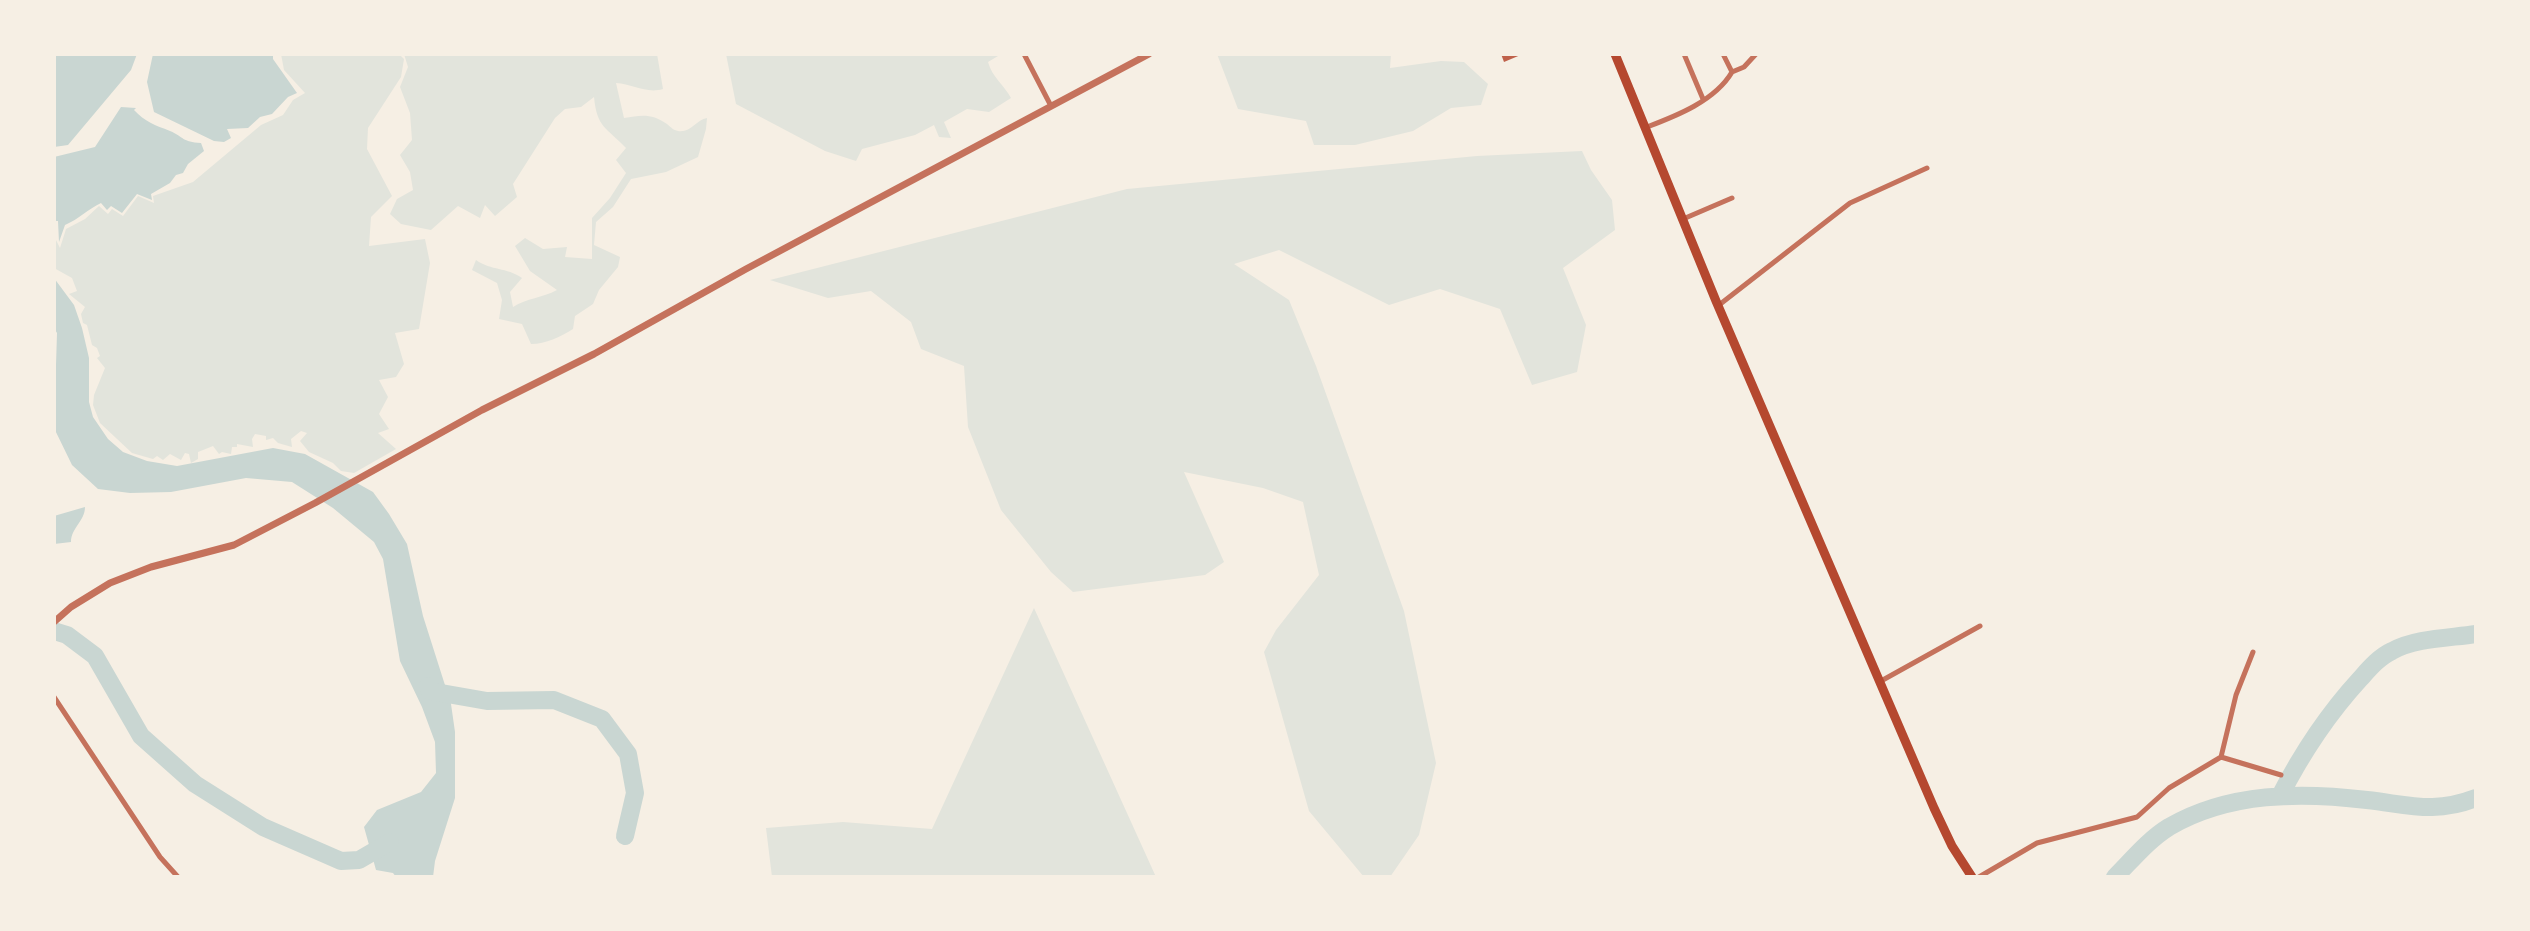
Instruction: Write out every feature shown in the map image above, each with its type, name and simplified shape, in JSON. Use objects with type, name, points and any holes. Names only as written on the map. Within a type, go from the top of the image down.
[{"type":"highway","points":[[1615,54],[1682,220],[1934,808],[1952,846],[1972,877]]},
{"type":"street","points":[[1024,54],[1051,106]]},
{"type":"street","points":[[54,622],[91,594],[131,574],[234,545],[315,503],[482,410],[594,354],[746,269],[1149,54]]},
{"type":"street","points":[[1684,54],[1703,99]]},
{"type":"street","points":[[1723,54],[1732,72]]},
{"type":"street","points":[[1647,127],[1674,117],[1703,99],[1725,84],[1732,72],[1744,67],[1756,54]]},
{"type":"street","points":[[1718,305],[1850,203],[1927,168]]},
{"type":"street","points":[[1682,220],[1732,198]]},
{"type":"street","points":[[1880,682],[1980,626]]},
{"type":"street","points":[[1979,877],[2037,843],[2137,817],[2169,788],[2221,757],[2236,695],[2253,652]]},
{"type":"street","points":[[54,697],[160,857],[178,877]]},
{"type":"street","points":[[2221,757],[2281,775]]},
{"type":"shaded area","points":[[54,54],[137,54],[131,70],[68,145],[54,147]]},
{"type":"shaded area","points":[[153,54],[273,54],[273,59],[297,93],[288,97],[272,114],[260,117],[248,128],[227,129],[231,138],[224,142],[214,141],[154,112],[147,82]]},
{"type":"shaded area","points":[[281,54],[399,54],[404,59],[401,77],[368,128],[367,149],[392,196],[371,217],[369,246],[425,239],[430,263],[419,329],[395,333],[404,364],[396,377],[379,380],[388,397],[379,414],[389,429],[378,433],[396,449],[354,473],[341,471],[333,463],[309,452],[300,441],[307,433],[301,431],[291,439],[292,447],[255,434],[253,447],[237,444],[237,447],[232,447],[231,454],[219,454],[213,446],[198,452],[198,459],[191,463],[189,454],[185,453],[181,460],[170,454],[163,460],[157,456],[153,459],[132,453],[100,423],[93,405],[105,368],[97,358],[100,356],[97,348],[92,345],[87,325],[83,323],[81,314],[85,307],[69,294],[77,291],[72,278],[54,268],[54,236],[60,248],[66,229],[85,219],[99,206],[108,214],[112,209],[123,216],[138,196],[154,203],[153,196],[193,182],[261,125],[283,115],[293,100],[305,93],[284,70]]},
{"type":"shaded area","points":[[404,54],[657,54],[663,89],[651,90],[616,83],[624,118],[651,116],[675,130],[683,131],[707,118],[698,157],[666,172],[631,179],[613,207],[596,222],[594,245],[620,257],[618,267],[599,290],[593,304],[575,316],[573,329],[553,340],[531,344],[522,324],[499,319],[502,300],[497,283],[472,270],[476,260],[522,278],[510,292],[513,307],[557,290],[530,271],[515,246],[525,238],[543,249],[567,247],[565,257],[592,259],[592,218],[626,173],[616,160],[626,148],[600,121],[594,97],[581,107],[565,109],[555,118],[513,184],[517,197],[495,216],[485,205],[480,218],[458,206],[431,230],[401,224],[390,214],[397,199],[413,190],[410,172],[400,155],[412,140],[410,113],[400,87],[408,67]]},
{"type":"shaded area","points":[[726,54],[997,54],[988,62],[1011,98],[989,112],[967,109],[944,122],[951,138],[939,137],[934,125],[915,135],[862,149],[856,161],[825,151],[736,104]]},
{"type":"shaded area","points":[[1217,54],[1391,54],[1390,68],[1441,61],[1464,62],[1488,84],[1481,105],[1451,108],[1413,131],[1355,145],[1314,145],[1306,121],[1238,109]]},
{"type":"shaded area","points":[[121,107],[136,108],[134,110],[142,118],[187,140],[201,143],[204,151],[188,164],[183,173],[151,194],[152,200],[137,194],[122,213],[111,206],[107,210],[101,203],[65,225],[59,242],[58,221],[54,221],[54,157],[95,147]]},
{"type":"shaded area","points":[[1582,151],[1612,200],[1615,230],[1563,268],[1586,325],[1577,372],[1532,385],[1500,309],[1440,289],[1389,305],[1279,250],[1234,264],[1289,300],[1316,366],[1404,611],[1436,763],[1419,835],[1390,877],[1364,877],[1309,811],[1264,652],[1276,630],[1319,575],[1303,502],[1263,488],[1184,472],[1224,562],[1205,575],[1073,592],[1051,572],[1001,510],[968,427],[964,366],[921,349],[911,322],[871,291],[828,298],[770,280],[1127,189],[1477,156]]},
{"type":"shaded area","points":[[54,278],[74,305],[82,328],[89,358],[89,402],[93,417],[108,439],[123,452],[147,461],[177,466],[273,448],[305,454],[373,492],[389,514],[407,544],[423,616],[451,704],[455,732],[455,798],[433,877],[396,877],[393,873],[376,870],[364,827],[377,810],[421,792],[436,773],[435,742],[400,661],[383,559],[374,542],[333,508],[292,482],[246,478],[171,492],[130,493],[98,489],[72,465],[54,428],[57,333],[54,328]]},
{"type":"shaded area","points":[[85,507],[71,542],[54,544],[54,516]]},
{"type":"shaded area","points":[[1034,608],[1156,877],[772,877],[766,828],[843,822],[932,829]]},
{"type":"building","points":[[1501,54],[1523,54],[1504,62]]},
{"type":"waterway","points":[[54,631],[67,635],[95,656],[141,736],[195,784],[263,827],[341,861],[359,860],[390,842]]},
{"type":"waterway","points":[[2280,796],[2326,721],[2379,660],[2411,643],[2476,634]]},
{"type":"waterway","points":[[428,686],[430,691],[487,701],[554,700],[602,719],[628,754],[635,793],[625,836]]},
{"type":"waterway","points":[[2115,877],[2147,844],[2169,827],[2192,815],[2241,801],[2317,796],[2435,807],[2476,798]]}]
